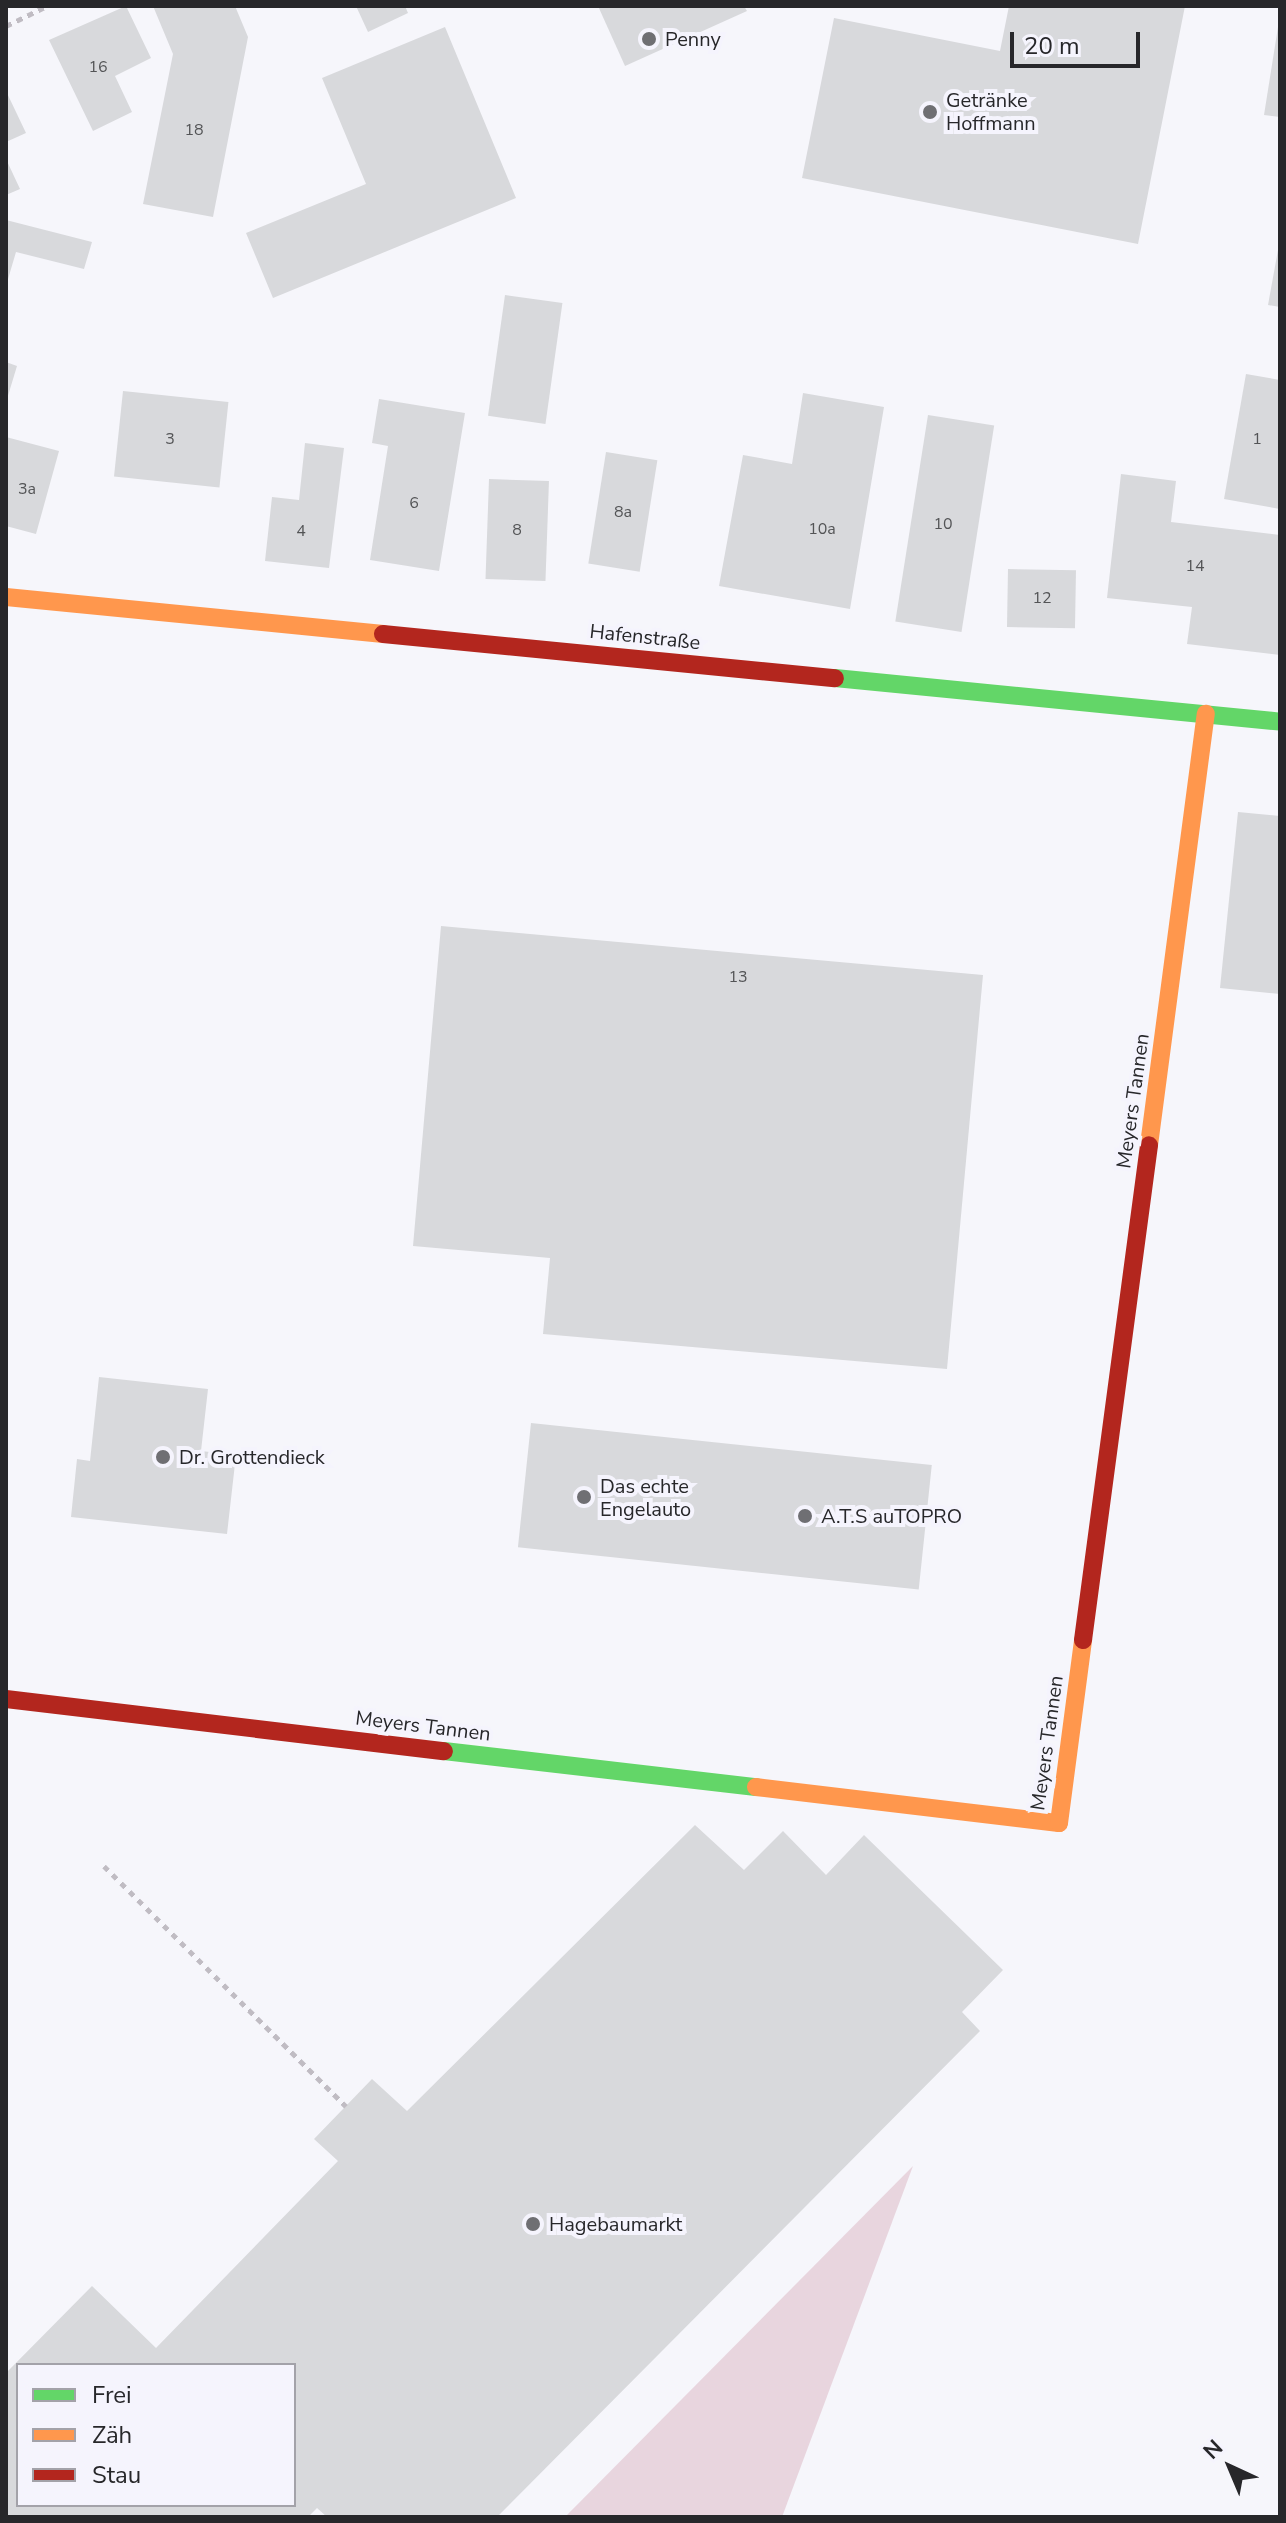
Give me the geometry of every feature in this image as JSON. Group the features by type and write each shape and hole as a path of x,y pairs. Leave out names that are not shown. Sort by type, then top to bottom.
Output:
{"street":[{"name":"Hafenstraße","path":"6,597 1280,722"},
{"name":"Meyers Tannen","path":"6,1699 1059,1823 1206,714"}],"path":[{"path":"6,26 47,6"},
{"path":"104,1866 346,2106"}],"shaded area":[{"path":"913,2166 782,2517 565,2517"}],"building":[{"path":"126,6 151,58 115,76 132,112 93,131 49,40"},
{"path":"153,6 235,6 248,37 213,217 143,204 173,54"},
{"path":"356,6 405,6 408,13 368,32"},
{"name":"Penny","path":"598,6 744,6 747,11 625,66"},
{"path":"1009,6 1185,6 1138,244 802,178 834,18 1000,51"},
{"path":"445,27 516,198 273,298 246,233 366,184 322,78"},
{"path":"1280,28 1280,117 1264,115"},
{"path":"6,91 26,133 6,142"},
{"path":"6,159 20,189 6,195"},
{"path":"6,220 92,242 84,269 16,252 6,286"},
{"path":"1280,250 1280,307 1268,305"},
{"path":"505,295 562,303 545,424 488,416"},
{"path":"6,362 17,366 7,399 6,399"},
{"path":"1246,374 1280,380 1280,509 1224,499"},
{"path":"123,391 228,402 219,488 114,477"},
{"path":"803,393 884,407 850,609 719,586 743,455 792,464"},
{"path":"379,399 465,413 439,571 370,560 388,446 372,443"},
{"path":"928,415 994,425 961,632 895,621"},
{"path":"6,437 59,451 36,534 6,526"},
{"path":"305,443 344,448 329,568 265,561 272,497 299,500"},
{"path":"606,452 657,460 640,572 588,564"},
{"path":"1121,474 1176,481 1171,522 1280,535 1280,655 1187,644 1192,607 1107,598"},
{"path":"489,479 549,481 545,581 486,579"},
{"path":"1008,569 1076,570 1075,628 1007,627"},
{"path":"1238,812 1280,816 1280,994 1220,988"},
{"path":"441,926 983,975 947,1369 543,1334 550,1258 413,1246"},
{"name":"Dr. Grottendieck","path":"99,1377 208,1389 201,1451 236,1455 227,1534 71,1517 77,1459 90,1461"},
{"path":"531,1423 932,1465 919,1589 518,1547"},
{"name":"Hagebaumarkt","path":"695,1825 744,1870 783,1831 826,1875 864,1835 1003,1970 962,2012 980,2031 497,2517 327,2517 317,2508 308,2517 6,2517 6,2373 92,2286 156,2348 338,2161 314,2139 372,2079 407,2111"}],"traffic: fast":[{"path":"835,678 1280,722"},
{"path":"444,1751 756,1787"}],"traffic: slow":[{"path":"6,597 383,634"},
{"path":"1149,1145 1206,714"},
{"path":"756,1787 1059,1823 1083,1640"}],"traffic: jam":[{"path":"383,634 835,678"},
{"path":"1083,1640 1149,1145"},
{"path":"6,1699 444,1751"}],"place":[{"name":"Penny","path":"649,39"},
{"name":"Getränke Hoffmann","path":"930,112"},
{"name":"Dr. Grottendieck","path":"163,1457"},
{"name":"Das echte Engelauto","path":"584,1497"},
{"name":"A.T.S auTOPRO","path":"805,1516"},
{"name":"Hagebaumarkt","path":"533,2224"}]}
